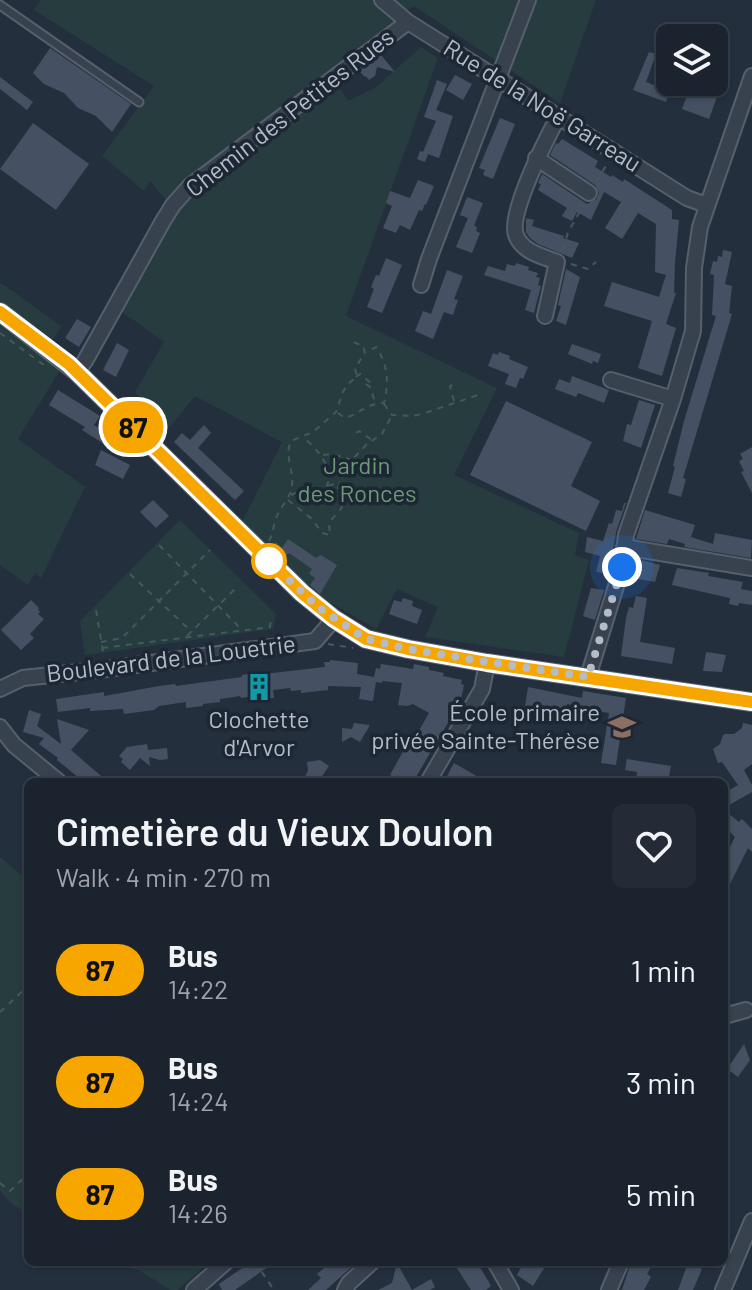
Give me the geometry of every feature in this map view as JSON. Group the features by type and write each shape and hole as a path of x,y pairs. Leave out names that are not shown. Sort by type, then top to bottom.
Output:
{"street":[{"name":"Rue de la Noë Garreau","path":"382,0 408,22 498,80 687,198 706,205"},
{"path":"421,285 528,0"},
{"name":"Chemin des Petites Rues","path":"77,372 163,221 190,186 408,22"},
{"path":"588,677 622,567 626,535 693,331 696,248 706,205 752,76"},
{"path":"545,316 559,260 531,253 516,237 514,223 536,158 558,117"},
{"path":"536,158 589,193"},
{"path":"0,312 77,372 302,593 334,619 366,639 487,663 752,702"},
{"path":"611,380 673,399"},
{"path":"624,547 752,568"},
{"name":"Boulevard de la Louetrie","path":"0,689 23,678 315,641 334,619"},
{"path":"430,778 482,689 487,663"},
{"path":"0,727 14,745 54,778"},
{"path":"728,1014 750,1006"},
{"path":"723,1290 752,1221"},
{"path":"194,1290 221,1266"},
{"path":"345,1290 368,1266"},
{"path":"497,1266 511,1290"},
{"path":"609,1290 619,1266"}],"lane":[{"path":"0,5 139,102"}],"path":[{"path":"596,262 588,269 559,260 568,232 615,153"},
{"path":"0,333 49,369"},
{"path":"351,341 363,346 365,352"},
{"path":"356,377 355,369 365,352 376,347 382,355 387,375 384,403 392,415"},
{"path":"260,552 275,530 275,518 292,486 287,448 291,441 313,432 336,412 347,385 360,374 371,383 375,403"},
{"path":"366,384 370,387"},
{"path":"455,384 450,386 455,402"},
{"path":"392,415 422,414 478,395"},
{"path":"336,412 345,418 375,403 384,403"},
{"path":"288,497 322,533 330,535 329,523 342,506 337,492 340,482 352,460 382,434 392,415"},
{"path":"356,433 359,431 373,441"},
{"path":"302,436 322,456 330,474 327,486"},
{"path":"322,456 332,454 352,460"},
{"path":"288,497 300,491 340,482"},
{"path":"159,545 243,630"},
{"path":"101,642 122,638 210,550"},
{"path":"130,574 192,632"},
{"path":"186,637 235,589"},
{"path":"96,610 102,650 270,627 271,619"},
{"path":"0,1012 24,990"},
{"path":"0,1183 10,1191 24,1178"},
{"path":"258,1266 274,1290"}],"green space":[{"name":"Jardin des Ronces","path":"41,0 596,0 560,103 414,6 329,70 348,101 375,88 421,47 438,58 346,316 497,388 454,475 579,533 575,555 589,560 564,657 425,637 438,607 397,589 376,629 321,597 242,522 282,442 195,396 170,427 135,392 164,342 121,311 175,211 150,181 144,191 102,156 154,86 34,10"},
{"path":"0,282 61,326 53,340 0,301"},
{"path":"0,326 60,370 18,439 85,487 41,578 35,573 28,585 0,565"},
{"path":"180,520 276,614 273,629 85,655 80,621"},
{"path":"0,857 24,878 24,1211 0,1191"},
{"path":"120,1266 205,1266 178,1290 170,1290 139,1270"}],"building":[{"path":"50,48 131,104 112,132 96,116 78,108 64,93 44,84 33,73"},
{"path":"649,52 656,54 646,82 656,86 656,96 668,96 666,102 633,90"},
{"path":"381,55 395,72 377,67 375,76 369,80 359,71"},
{"path":"455,75 472,84 463,100 446,90"},
{"path":"0,77 33,102 27,110 0,89"},
{"path":"437,80 447,84 436,110 453,116 439,158 428,154 425,162 417,159 436,121 424,117"},
{"path":"687,96 717,96 709,119 682,109"},
{"path":"500,118 515,124 493,179 483,175 485,170 479,168"},
{"path":"33,123 89,164 56,210 0,169"},
{"path":"562,139 598,161 595,167 623,182 624,179 672,210 672,219 679,220 676,293 666,324 676,328 662,376 638,368 652,321 604,306 612,282 659,297 666,275 655,272 656,224 638,213 622,239 605,228 621,202 604,192 591,220 577,212 572,221 562,216 567,208 538,190 542,174 587,204 597,199 599,193 595,185 550,155"},
{"path":"418,180 434,186 410,230 400,225 396,233 383,228 392,206 386,203 390,191 410,198"},
{"path":"467,197 483,203 474,226 480,233 472,253 456,247 468,218 460,215"},
{"path":"526,218 534,220 532,226 579,243 572,258 530,238 526,232"},
{"path":"723,250 732,252 725,284 732,286 729,313 732,314 683,478 686,479 681,497 668,493 684,421 716,316 712,315 714,275 710,274 713,261 717,262 718,256 722,257"},
{"path":"386,258 402,265 382,313 367,307 374,289 371,287"},
{"path":"516,263 529,267 528,270 538,273 536,277 540,278 534,313 525,310 531,290 484,275 488,266 505,271 507,264 515,266"},
{"path":"566,269 580,277 566,325 556,321"},
{"path":"447,270 463,276 454,299 458,300 453,315 444,312 433,339 415,331 423,311 431,314"},
{"path":"77,319 91,327 79,347 65,338"},
{"path":"117,343 129,350 116,377 103,370"},
{"path":"572,344 601,354 598,363 593,361 592,364 568,354"},
{"path":"499,352 528,367 516,388 505,384 509,374 488,366 493,353 498,355"},
{"path":"572,376 609,390 604,403 578,393 576,397 555,389 559,379 570,383"},
{"path":"58,390 100,416 94,425 108,434 104,444 82,430 85,427 49,405"},
{"path":"639,400 655,405 641,448 623,441 627,424 631,425"},
{"path":"506,401 592,442 571,486 600,501 586,531 470,475"},
{"path":"204,425 211,433 198,448 244,491 235,500 174,442 182,433 190,440"},
{"path":"752,447 752,493 739,461 743,459 740,454"},
{"path":"101,450 130,465 123,479 95,465"},
{"path":"153,500 169,516 156,528 140,512"},
{"path":"624,503 609,574 596,572 600,556 585,552 587,537 603,541 616,510 622,511"},
{"path":"645,510 695,525 691,537 713,544 715,533 752,540 751,558 684,547 685,544 669,539 667,544 636,539"},
{"path":"288,539 316,558 321,555 337,565 320,594 310,585 315,578 309,574 312,569 289,553 283,559 271,547 276,542 282,548"},
{"path":"642,560 660,565 655,582 638,579"},
{"path":"677,568 743,582 741,589 752,591 752,605 729,604 730,598 672,585"},
{"path":"591,588 604,590 595,620 583,616"},
{"path":"636,596 647,598 640,642 675,648 672,664 621,656 626,618"},
{"path":"403,598 413,601 412,606 422,610 417,624 389,614 394,600 401,602"},
{"path":"31,600 44,619 30,634 34,638 21,650 1,630"},
{"path":"706,652 726,655 722,672 703,671"},
{"path":"324,662 358,663 357,674 374,677 376,668 380,669 381,664 413,669 414,664 462,680 461,684 464,685 459,704 415,778 395,778 390,775 429,713 413,704 398,705 402,683 376,682 373,701 359,699 361,687 328,686 328,690 301,693 301,690 291,691 290,688 273,690 274,698 240,696 203,706 186,708 186,702 124,714 123,709 90,711 90,708 58,712 56,699 104,692 104,696 264,672 325,667"},
{"path":"528,687 582,698 583,691 626,698 616,765 601,763 609,713 567,704 566,712 559,710 559,715 525,707"},
{"path":"29,710 41,714 37,726 61,744 57,719 89,730 71,750 103,778 79,778 39,744 44,738 23,732"},
{"path":"354,723 370,725 360,742 351,737 342,742 342,728 352,729"},
{"path":"743,723 752,725 752,764 744,770 752,792 728,806 728,791 738,785 722,762 718,763 713,749 720,744 723,735 734,734"},
{"path":"147,744 148,750 167,748 168,759 149,757 150,766 140,758 130,770 121,762 123,759 119,756 127,747"},
{"path":"627,759 671,766 669,778 636,778 637,772 625,770"},
{"path":"320,760 329,766 321,778 304,778 308,771 307,762"},
{"path":"454,763 480,778 446,778"},
{"path":"728,813 739,822 742,819 752,829 752,852 748,848 728,888 728,851 735,837 728,830"},
{"path":"744,1044 750,1060 738,1077 728,1068"},
{"path":"245,1266 269,1266 235,1290 222,1290 219,1284"},
{"path":"326,1266 353,1266 326,1290 308,1290 321,1278 317,1274"},
{"path":"399,1266 412,1290 378,1290 392,1283"},
{"path":"456,1266 479,1266 491,1286 486,1290 471,1290"},
{"path":"522,1266 546,1266 533,1286 517,1275"},
{"path":"630,1266 652,1266 647,1274 651,1277 644,1290 622,1290"},
{"path":"687,1266 702,1269 693,1290 678,1290"},
{"path":"431,1279 435,1287 430,1290 412,1290"}],"bus line":[{"name":"87","path":"0,312 69,364 302,593 334,619 366,639 487,663 752,702"}],"place":[{"name":"Clochette d'Arvor","path":"259,687"},
{"name":"École primaire privée Sainte-Thérèse","path":"622,727"}],"route":[{"path":"269,561 319,608 366,639 408,649 588,677 622,567"}]}
